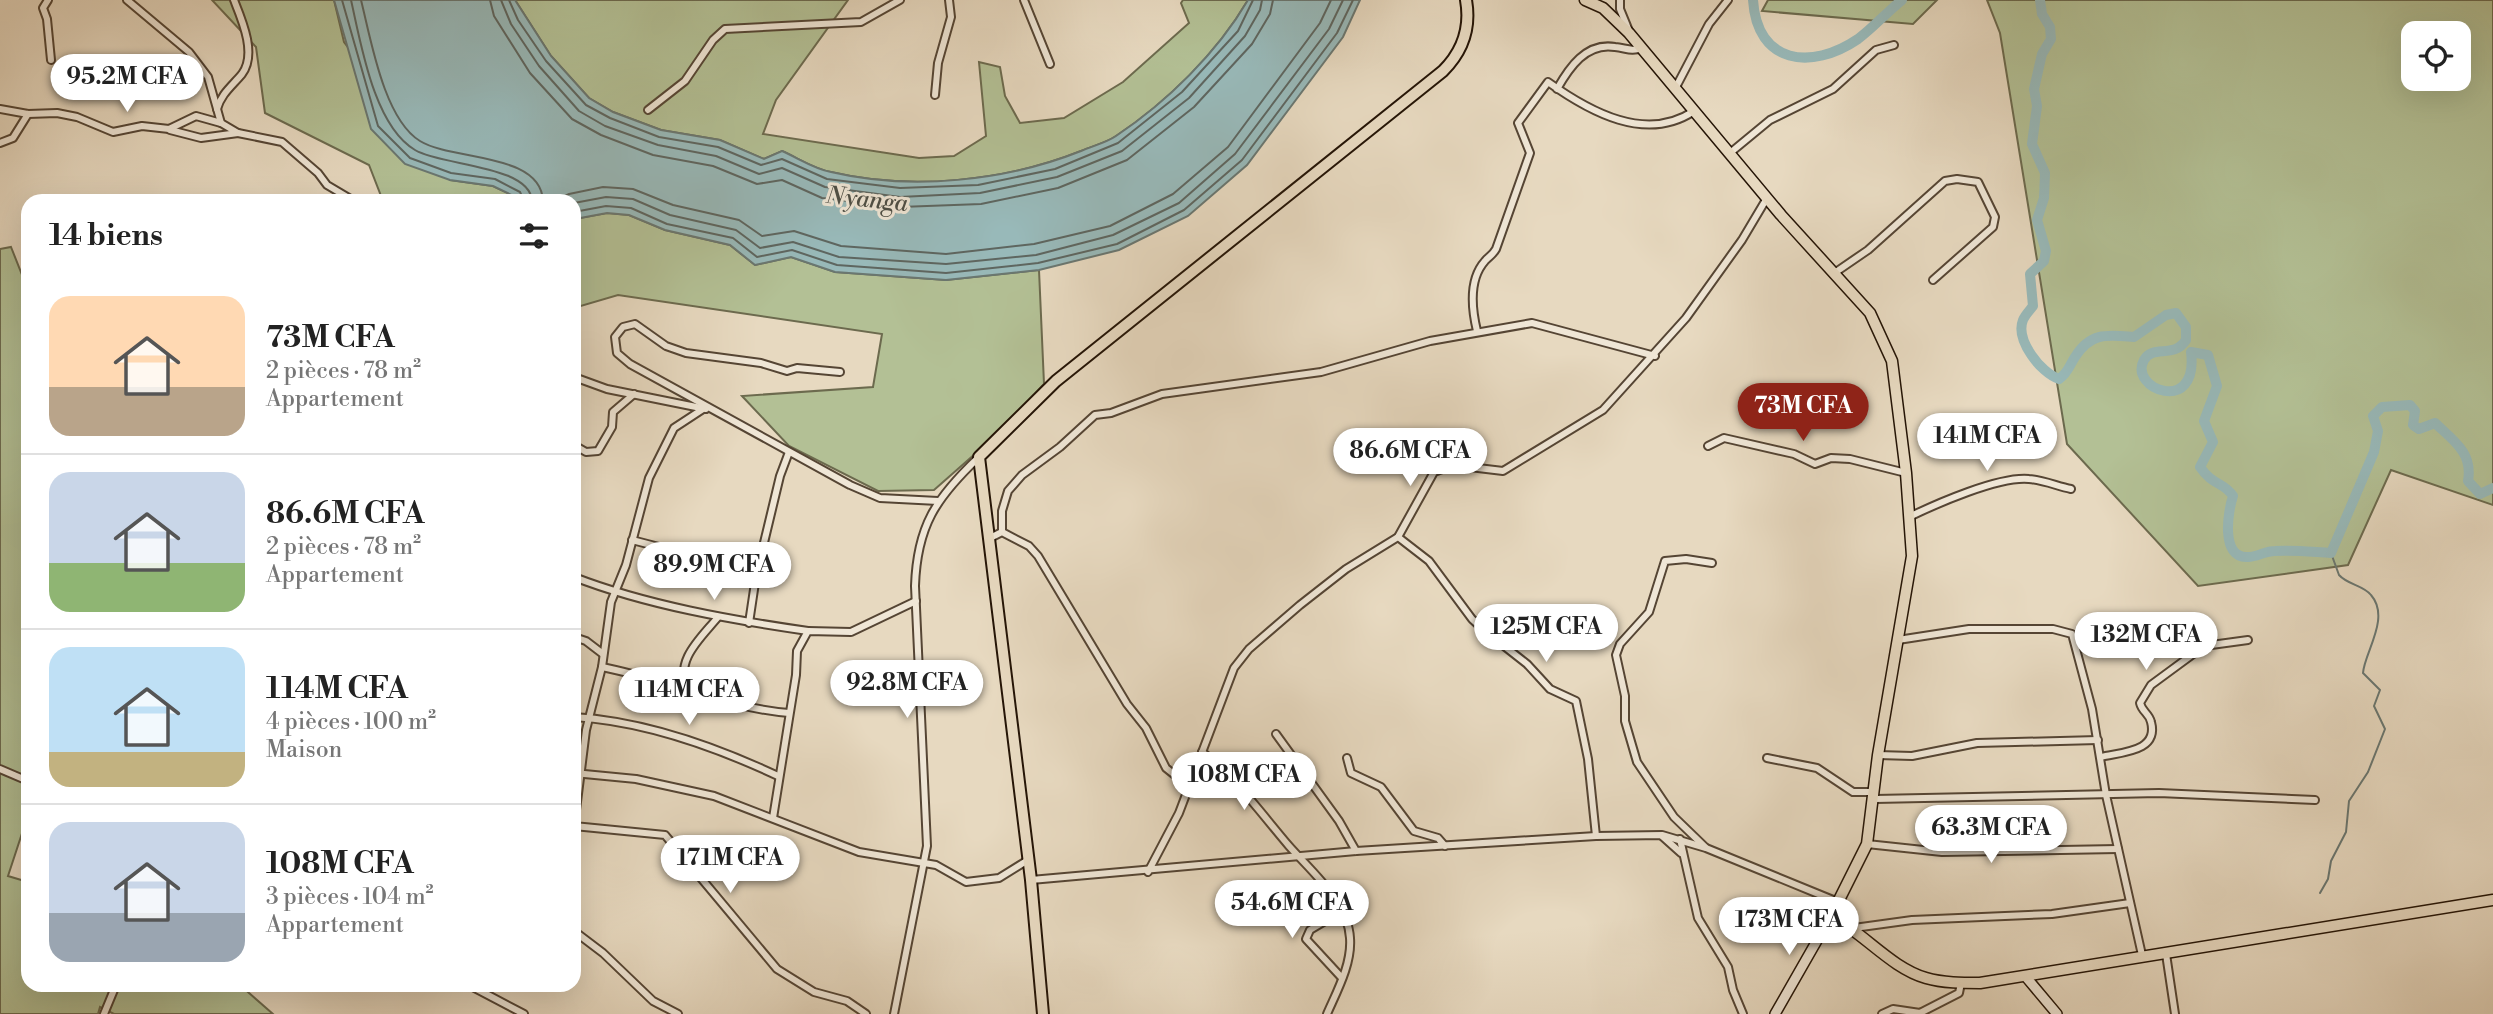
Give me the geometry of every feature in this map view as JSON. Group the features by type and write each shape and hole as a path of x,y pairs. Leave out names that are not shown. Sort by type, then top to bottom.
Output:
{"highway":[{"path":"1043,1014 1031,880 979,457 1056,381 1443,71 1455,58 1465,39 1468,19 1466,0"}],"main road":[{"path":"1585,0 1603,8 1629,33 1767,198 1870,313 1888,348 1896,386 1912,556 1878,755 1867,844 1831,916 1854,928 1908,971 1926,978 1961,983 2026,977 2142,955 2166,954 2423,909 2493,900"}],"street":[{"path":"48,0 43,8 47,19 51,60"},
{"path":"127,0 189,52 208,77 221,123"},
{"path":"216,111 220,100 248,61 246,41 234,0"},
{"path":"648,110 685,81 713,40 725,29 861,22 900,0"},
{"path":"935,95 938,62 951,17 949,0"},
{"path":"1024,0 1050,64"},
{"path":"1614,0 1629,33"},
{"path":"1620,0 1620,9"},
{"path":"1675,87 1709,24 1728,0"},
{"path":"1730,153 1770,120 1833,89 1876,50 1894,45"},
{"path":"1557,89 1570,65 1590,52 1604,46 1630,51 1642,48"},
{"path":"1477,331 1471,306 1474,290 1485,261 1491,258 1496,249 1530,153 1518,123 1548,82 1606,114 1637,126 1679,121 1694,111"},
{"path":"0,108 28,114 57,113 77,117 113,132 142,125 201,138 238,132"},
{"path":"0,143 13,138 28,114"},
{"path":"169,129 195,116 221,123 238,132 282,142 302,158 327,186 341,194"},
{"path":"1833,274 1868,250 1945,181 1957,179 1978,182 1995,216 1993,227 1933,280"},
{"path":"1148,872 1171,830 1225,684 1245,654 1346,569 1398,537 1434,472 1453,465 1503,471 1603,410 1630,377 1655,356 1742,240 1767,198"},
{"path":"1002,532 1002,511 1008,491 1021,475 1060,447 1095,415 1111,413 1162,394 1321,372 1477,331 1532,323 1655,356"},
{"path":"840,372 797,369 787,371 761,363 686,353 666,346 635,324 627,325 618,332 615,348 621,358 789,453 873,496 938,501"},
{"path":"581,380 607,389 715,410"},
{"path":"581,449 586,452 598,451 612,427 613,412 623,400 635,393"},
{"path":"581,758 602,667 611,602 616,594 649,478 674,428 704,409"},
{"path":"1708,446 1724,438 1794,454 1815,464 1831,458 1850,459 1906,473"},
{"path":"749,623 780,477 789,453"},
{"path":"894,1014 925,862 926,807 916,601 919,548 938,501 946,489 979,457"},
{"path":"1909,517 1943,501 2008,481 2027,478 2071,489"},
{"path":"990,538 1002,532"},
{"path":"1002,532 1029,547 1054,579 1127,704 1146,728 1169,772 1191,776"},
{"path":"1398,537 1429,561 1472,619 1485,631 1527,664 1550,689 1576,701 1588,759 1596,835"},
{"path":"632,540 740,568 757,576"},
{"path":"1706,848 1674,817 1637,762 1625,721 1625,696 1616,655 1620,644 1649,612 1665,561 1686,559 1712,563"},
{"path":"581,580 616,594 718,617 808,631 851,632 916,601"},
{"path":"690,689 683,673 685,663 718,617"},
{"path":"1898,640 1969,629 2053,629 2072,634 2098,740 2106,795 2142,955"},
{"path":"772,818 797,651 808,631"},
{"path":"581,639 603,654"},
{"path":"2101,757 2143,747 2147,743 2152,727 2140,704 2146,691 2157,681 2204,646 2248,640"},
{"path":"602,667 690,689 740,705 789,713"},
{"path":"581,717 661,732 778,776"},
{"path":"581,724 586,730"},
{"path":"1276,734 1329,806 1356,851"},
{"path":"1878,755 1912,756 1977,743 2098,740"},
{"path":"1202,752 1229,773 1342,911 1350,937 1342,978 1327,1014"},
{"path":"1347,758 1349,770 1385,790 1403,820 1414,831 1438,838 1445,846"},
{"path":"1767,758 1817,768 1853,792 1875,795 2159,793 2315,800"},
{"path":"0,769 21,778"},
{"path":"581,774 636,779 714,796 859,852 925,862 966,882 999,878 1028,860"},
{"path":"581,827 665,835 777,969 807,989 847,1001 866,1014"},
{"path":"1031,880 1148,872 1356,851 1596,835 1661,835 1706,848 1838,902"},
{"path":"1661,835 1681,853"},
{"path":"1681,839 1681,853 1698,918 1728,967 1732,990 1744,1014"},
{"path":"1867,844 1942,852 2118,849"},
{"path":"1854,928 1912,920 2052,914 2130,903"},
{"path":"1342,911 1310,930 1306,939 1342,978"},
{"path":"1775,1014 1831,916"},
{"path":"581,936 603,953 653,1001 678,1014"},
{"path":"2166,954 2175,1014"},
{"path":"2026,977 2057,1014"},
{"path":"1882,1014 1893,1009 1920,1013 1959,993 1961,983"},
{"path":"104,1014 113,992"},
{"path":"482,992 524,1014"}],"green space":[{"path":"212,0 334,0 344,42 450,180 493,186 510,194 380,194 369,165 265,113 256,47"},
{"path":"515,0 848,0 776,100 763,134 919,158 954,156 986,136 979,62 1000,67 1005,96 1020,123 1064,118 1123,82 1189,23 1181,3 1183,0 1248,0 1236,20 1190,75 1154,108 1112,138 1022,170 925,182 862,178 825,171 782,151 764,159 720,140 661,130 613,112 589,98 551,56"},
{"path":"1768,0 1937,0 1913,24 1762,11"},
{"path":"1987,0 2493,0 2493,505 2391,470 2348,565 2198,586 2067,444 2000,33"},
{"path":"607,213 629,215 665,230 730,245 755,265 791,257 835,272 946,280 1039,270 1044,384 1001,431 934,490 878,491 789,446 742,396 873,387 882,334 618,295 581,306 581,218"},
{"path":"11,247 21,272 21,836 8,876 21,880 21,992 248,992 273,1014 114,1014 100,1007 98,1014 0,1014 0,249"}],"water":[{"name":"Nyanga","path":"334,0 515,0 551,56 589,98 613,112 661,130 720,140 764,159 782,151 825,171 862,178 925,182 1022,170 1112,138 1154,108 1190,75 1236,20 1248,0 1360,0 1343,37 1247,165 1188,216 1119,250 1039,270 946,280 835,272 791,257 755,265 730,245 665,230 629,215 607,213 581,218 581,194 510,194 493,186 450,180 405,164 371,129"}],"waterway":[{"path":"1753,0 1764,38 1776,49 1805,58 1840,49 1858,39 1902,0"},
{"path":"2040,0 2042,14 2050,27 2051,39 2042,54 2034,89 2037,106 2032,144 2045,173 2044,198 2037,220 2046,251 2044,261 2030,274 2033,306 2024,318 2022,328 2026,346 2038,363 2059,379 2081,349 2094,339 2109,336 2134,337 2166,315 2176,313 2186,327 2186,340 2176,349 2148,355 2142,371 2146,380 2154,387 2164,391 2175,390 2185,384 2191,372 2191,352 2208,355 2217,386 2204,421 2213,442 2200,467 2209,478 2226,488 2233,496 2228,533 2233,550 2239,556 2251,557 2282,551 2331,553 2374,452 2378,431 2373,416 2382,407 2410,405 2415,411 2413,425 2419,429 2435,423 2465,455 2469,471 2468,481 2480,494 2493,488"},
{"path":"2320,893 2328,879 2331,861 2346,832 2349,801 2368,772 2385,729 2374,706 2380,690 2363,673 2378,625 2376,604 2368,592 2339,575 2331,553"}]}
